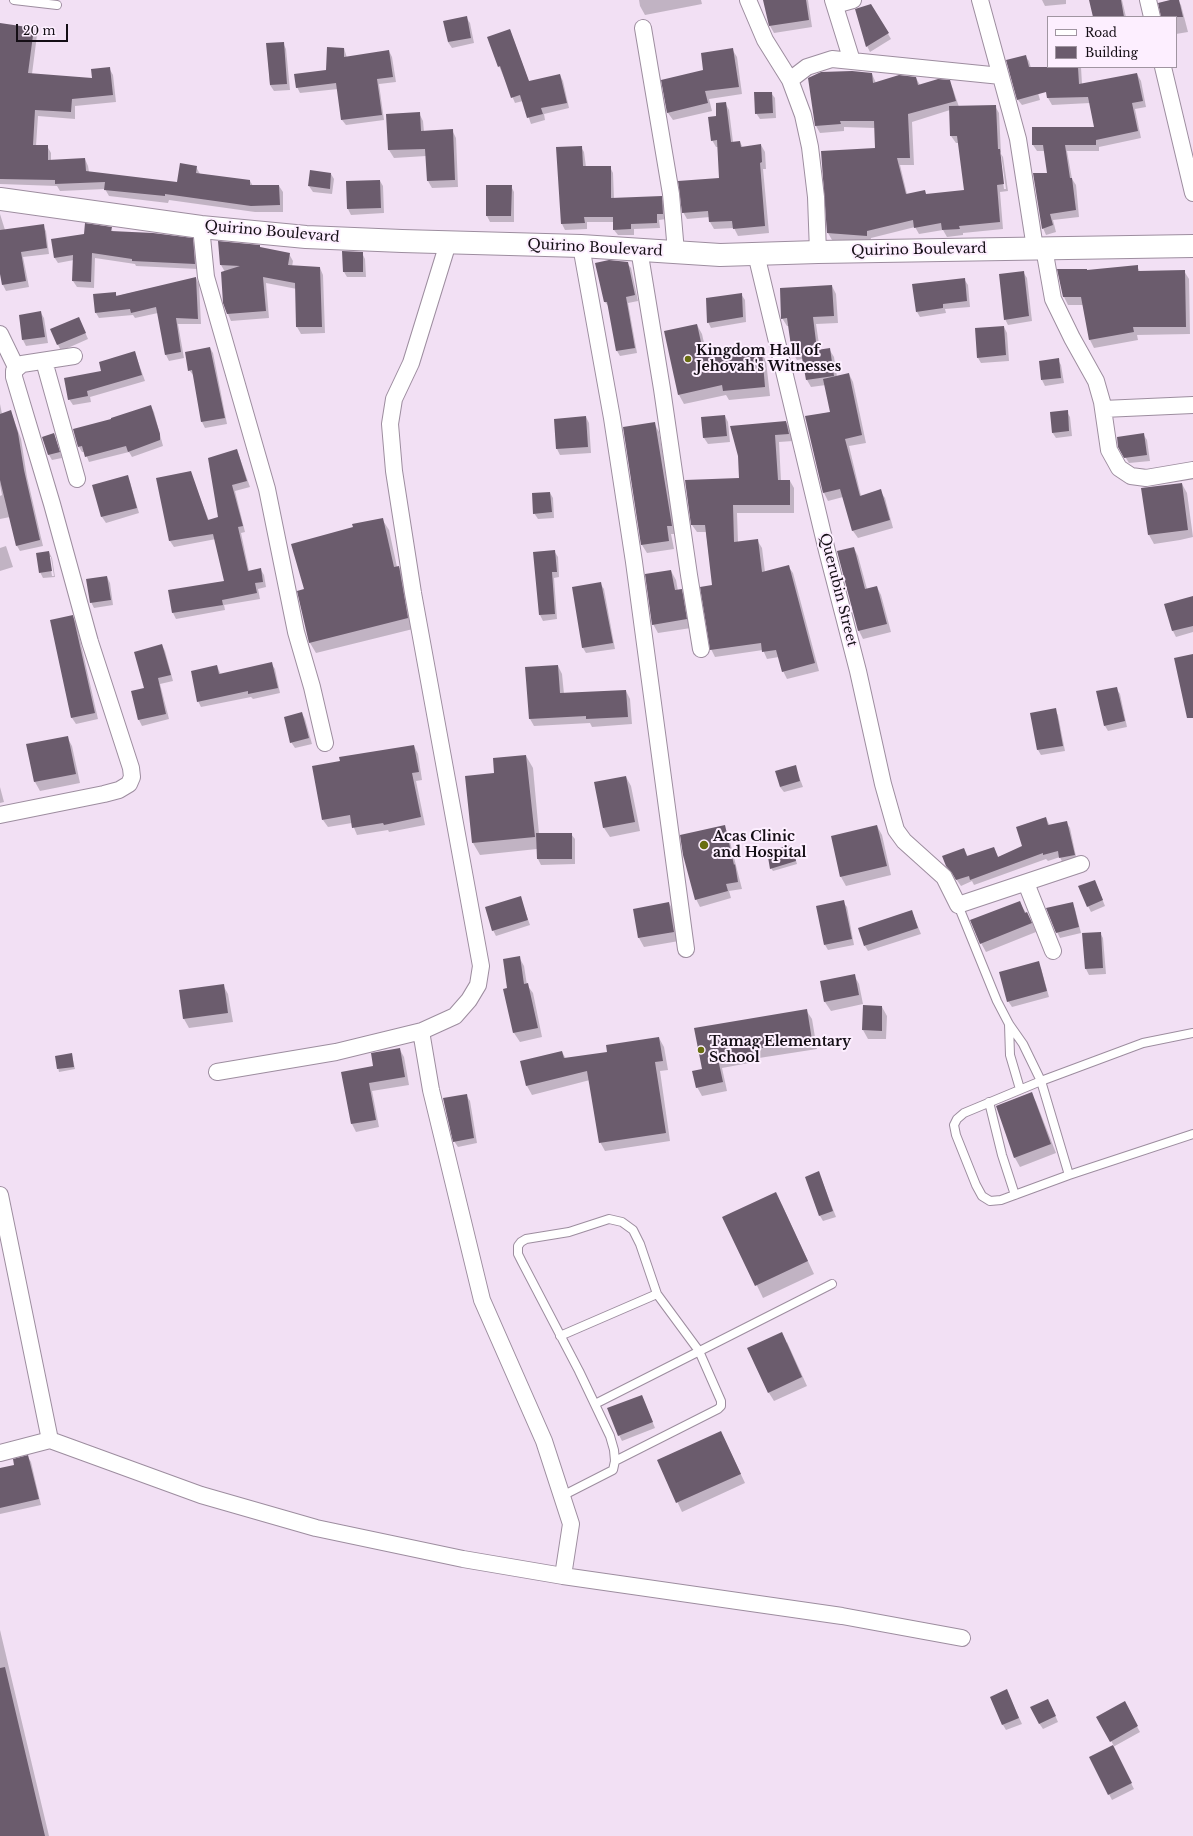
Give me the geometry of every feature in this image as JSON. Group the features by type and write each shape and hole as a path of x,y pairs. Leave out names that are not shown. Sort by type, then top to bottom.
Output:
{"main road":[{"name":"Quirino Boulevard","path":"0,199 201,227 306,237 448,243 582,246 720,255 1193,246"}],"street":[{"path":"748,0 766,40 790,80 803,115 810,147 816,197 818,252"},
{"path":"852,61 834,2 853,0"},
{"path":"980,0 1018,139 1040,248 1053,299 1069,332 1096,380 1103,409 1109,450 1119,468 1131,476 1146,478 1193,470"},
{"path":"1148,0 1152,16"},
{"path":"643,28 671,194 676,252"},
{"path":"790,80 807,67 832,59 1001,76"},
{"path":"1163,68 1193,193"},
{"path":"201,227 206,277 267,488 296,632 312,687 325,743"},
{"path":"216,1072 336,1052 422,1031 455,1016 469,1000 478,985 481,966 413,593 394,471 390,424 394,399 410,363 448,243"},
{"path":"582,246 612,418 634,562 686,949"},
{"path":"639,250 662,389 688,575 701,648"},
{"name":"Querubin Street","path":"756,254 827,551 858,671 891,816 896,830 904,841 944,877 958,905"},
{"path":"0,334 16,367 14,371 16,386 24,406 90,642 131,768 132,777 129,784 119,790 0,815"},
{"path":"16,367 22,364 74,356"},
{"path":"44,361 77,478"},
{"path":"1103,409 1193,404"},
{"path":"958,905 1081,864"},
{"path":"1026,883 1053,950"},
{"path":"422,1031 431,1090 482,1300 544,1441 571,1524 563,1576"},
{"path":"0,1195 50,1440"},
{"path":"0,1453 50,1440 201,1495 316,1528 463,1560 563,1576 842,1616 962,1638"}],"lane":[{"path":"14,0 57,5"},
{"path":"958,905 997,1001 1009,1024 1023,1044 1041,1081 1070,1175"},
{"path":"1009,1024 1010,1055 1020,1089"},
{"path":"1193,1033 1143,1043 1020,1089 964,1113 954,1125 956,1135 982,1196 990,1201 1001,1200 1070,1175 1193,1134"},
{"path":"989,1102 1002,1155 1015,1195"},
{"path":"562,1496 612,1470 615,1461 610,1436 518,1254 518,1246 526,1239 569,1232 609,1219 622,1222 633,1230 640,1244 657,1294 699,1351 718,1392 721,1406 615,1461"},
{"path":"595,1404 832,1284"},
{"path":"560,1336 657,1294"}],"building":[{"path":"763,0 806,0 809,20 769,26"},
{"path":"1089,0 1121,0 1124,16 1093,16"},
{"path":"1170,0 1179,0 1183,17 1161,16 1158,3"},
{"path":"871,4 889,33 866,47 855,9"},
{"path":"467,16 471,38 448,42 443,21"},
{"path":"0,23 34,28 28,73 92,78 91,69 110,67 113,95 72,99 71,112 35,110 33,145 48,145 48,160 85,158 86,171 177,182 180,163 197,166 196,173 250,180 250,185 279,185 280,205 251,206 165,194 165,196 104,190 105,182 55,184 55,180 0,179"},
{"path":"510,29 529,81 560,74 567,103 541,108 543,114 527,118 520,95 511,98 500,66 498,67 487,37"},
{"path":"284,42 287,84 270,85 266,43"},
{"path":"327,47 344,48 344,57 389,50 393,77 377,79 382,115 341,120 336,83 296,88 294,74 326,70"},
{"path":"733,48 739,87 705,91 708,103 667,113 661,80 703,70 701,53"},
{"path":"1026,55 1029,67 1078,68 1079,84 1137,73 1143,101 1132,103 1138,131 1096,140 1096,145 1065,145 1070,178 1072,178 1076,210 1050,214 1053,225 1042,229 1033,173 1047,173 1043,145 1032,145 1032,127 1094,127 1088,97 1047,98 1046,92 1017,100 1006,60"},
{"path":"852,71 872,73 873,83 899,75 916,77 918,85 938,79 950,80 956,101 908,114 910,158 897,158 906,194 925,190 926,194 964,190 957,136 950,136 949,106 996,105 998,149 1000,149 1004,184 997,185 1000,222 959,226 960,229 942,230 941,223 914,228 913,220 867,231 867,236 827,233 821,151 875,148 874,121 840,121 841,124 815,126 808,78 821,72"},
{"path":"754,92 772,92 773,113 755,114"},
{"path":"726,102 731,142 740,141 741,147 761,144 762,162 760,163 765,226 733,229 732,221 709,222 708,211 682,213 678,181 719,178 717,140 711,141 708,117 716,116 716,103"},
{"path":"420,112 421,131 453,129 455,180 427,181 425,149 388,150 386,114"},
{"path":"582,146 583,166 611,166 611,198 662,196 663,214 657,214 657,223 631,224 631,229 613,230 613,217 584,217 585,223 561,224 556,147"},
{"path":"310,170 331,173 330,189 308,186"},
{"path":"380,180 381,208 347,209 346,181"},
{"path":"486,185 512,185 511,216 486,216"},
{"path":"85,223 112,227 111,231 153,233 193,238 195,264 132,261 132,259 92,253 91,282 72,281 73,255 54,258 51,239 84,234"},
{"path":"44,224 47,248 21,252 26,281 2,285 0,274 0,230"},
{"path":"218,241 260,245 260,247 290,253 288,265 320,267 322,327 296,327 295,283 263,277 266,311 227,314 223,303 221,272 240,266 220,265"},
{"path":"342,251 363,252 363,272 343,272"},
{"path":"609,260 628,262 635,295 626,297 635,348 616,351 607,302 604,302 595,263"},
{"path":"1138,265 1138,271 1185,270 1186,327 1133,327 1134,332 1089,340 1081,297 1063,297 1057,269 1087,270"},
{"path":"1024,271 1029,316 1004,320 999,274"},
{"path":"196,277 198,319 176,318 181,352 165,355 156,307 131,313 130,309 95,313 93,294 116,292 116,296"},
{"path":"965,278 967,301 943,304 943,308 916,312 912,284"},
{"path":"832,285 834,316 813,317 817,350 830,348 834,376 806,380 801,352 792,353 787,318 781,319 780,288"},
{"path":"742,293 743,317 707,323 706,298"},
{"path":"41,311 45,337 22,340 19,315"},
{"path":"79,317 86,333 57,345 50,329"},
{"path":"697,324 704,356 762,351 765,387 723,391 722,385 678,395 664,331"},
{"path":"1004,326 1006,355 977,358 975,328"},
{"path":"210,347 225,418 201,422 192,370 188,371 185,352"},
{"path":"135,351 142,375 87,391 88,396 68,400 64,378 101,371 99,362"},
{"path":"1059,358 1061,378 1041,380 1039,361"},
{"path":"849,373 862,435 845,439 860,496 881,489 890,520 852,531 840,489 823,493 805,416 830,412 823,379"},
{"path":"151,405 160,434 160,440 128,452 126,446 85,457 82,446 78,447 73,429 111,419"},
{"path":"11,410 18,433 24,470 40,540 16,546 0,480 0,414"},
{"path":"1068,410 1069,431 1052,433 1050,412"},
{"path":"725,415 727,436 703,438 701,417"},
{"path":"586,416 588,447 556,449 554,419"},
{"path":"786,421 789,434 775,435 778,480 790,480 790,505 733,505 734,542 758,539 762,572 789,565 815,663 782,672 776,650 762,652 761,643 710,650 700,587 712,585 705,525 691,525 685,480 739,478 738,456 730,426"},
{"path":"655,422 672,526 667,526 669,541 641,545 623,427"},
{"path":"54,433 60,452 48,455 42,437"},
{"path":"1144,433 1147,455 1124,458 1118,447 1117,437"},
{"path":"237,449 247,481 232,485 243,526 238,527 248,571 261,568 263,582 255,583 257,593 222,600 223,605 172,613 168,590 224,581 213,534 169,541 156,478 191,471 208,520 218,517 208,458"},
{"path":"128,475 137,508 101,517 92,485"},
{"path":"1182,483 1188,530 1148,535 1141,488"},
{"path":"550,492 552,512 533,514 532,493"},
{"path":"383,518 394,567 399,566 408,618 309,643 297,591 304,589 291,544 353,527 352,524"},
{"path":"854,547 865,589 877,586 887,624 858,631 837,551"},
{"path":"555,550 557,572 552,572 555,614 539,615 533,552"},
{"path":"49,551 52,571 39,573 36,553"},
{"path":"671,570 675,590 682,589 687,619 652,625 645,574"},
{"path":"107,576 111,600 90,603 86,579"},
{"path":"601,582 613,643 582,648 572,587"},
{"path":"1193,596 1193,626 1172,631 1164,604"},
{"path":"73,615 95,713 71,718 50,620"},
{"path":"162,644 171,675 158,678 166,714 138,720 131,691 144,688 134,652"},
{"path":"1193,654 1193,718 1187,718 1174,658"},
{"path":"272,662 278,688 248,694 248,691 197,702 191,671 217,665 219,674"},
{"path":"558,665 560,693 626,690 628,717 586,719 586,716 529,719 525,667"},
{"path":"1117,687 1125,721 1104,726 1096,691"},
{"path":"1056,708 1063,746 1037,750 1030,713"},
{"path":"302,712 309,738 290,743 284,717"},
{"path":"68,736 76,774 34,782 26,744"},
{"path":"414,745 419,772 412,773 421,817 384,825 383,823 352,828 350,815 322,820 312,766 340,761 339,757"},
{"path":"526,755 535,837 472,843 465,776 494,773 493,758"},
{"path":"796,765 800,781 780,787 775,771"},
{"path":"626,776 635,822 603,828 594,782"},
{"path":"1046,817 1048,825 1067,821 1075,855 1059,858 1058,851 1043,855 1043,853 970,880 969,876 956,880 946,866 942,856 964,848 967,856 994,847 998,857 1022,846 1016,827"},
{"path":"725,825 738,882 726,884 728,891 695,900 683,855 680,835"},
{"path":"877,825 887,866 840,877 831,836"},
{"path":"536,833 572,833 572,859 537,859"},
{"path":"792,845 796,861 770,869 767,851"},
{"path":"1095,880 1103,900 1087,907 1078,886"},
{"path":"521,896 528,920 492,931 485,907"},
{"path":"844,900 852,939 824,945 816,906"},
{"path":"1020,901 1025,913 1027,912 1032,923 980,944 970,920"},
{"path":"669,902 674,932 638,938 633,909"},
{"path":"1073,902 1079,927 1056,933 1046,908"},
{"path":"912,910 918,928 864,946 858,928"},
{"path":"1101,932 1103,968 1085,969 1082,933"},
{"path":"520,956 524,984 528,983 538,1028 513,1033 503,989 507,988 503,959"},
{"path":"1039,961 1047,991 1007,1002 999,972"},
{"path":"855,974 859,995 824,1002 820,981"},
{"path":"224,984 228,1013 183,1019 179,990"},
{"path":"863,1005 882,1006 882,1031 862,1030"},
{"path":"807,1009 812,1040 755,1049 756,1052 718,1059 723,1082 696,1088 692,1071 702,1069 694,1028"},
{"path":"659,1037 663,1061 655,1062 666,1133 599,1143 587,1071 526,1086 520,1061 562,1051 564,1058 607,1052 606,1045"},
{"path":"400,1048 405,1077 369,1083 376,1120 351,1124 341,1072 373,1066 371,1053"},
{"path":"72,1053 74,1067 57,1069 55,1056"},
{"path":"1032,1092 1051,1144 1014,1158 996,1106"},
{"path":"467,1094 474,1138 453,1142 443,1098"},
{"path":"819,1171 833,1211 819,1216 805,1177"},
{"path":"776,1192 808,1261 755,1286 722,1217"},
{"path":"782,1332 802,1377 768,1393 747,1348"},
{"path":"642,1395 653,1422 618,1436 607,1408"},
{"path":"721,1431 741,1474 676,1503 657,1460"},
{"path":"28,1455 39,1499 0,1508 0,1468 14,1465 13,1459"},
{"path":"5,1667 45,1836 0,1836 0,1668"},
{"path":"1007,1689 1019,1718 1002,1725 990,1697"},
{"path":"1048,1699 1056,1716 1039,1724 1030,1707"},
{"path":"1125,1701 1138,1726 1110,1742 1096,1717"},
{"path":"1113,1745 1132,1783 1108,1795 1089,1757"}],"place":[{"name":"Kingdom Hall of Jehovah's Witnesses","path":"688,359"},
{"name":"Acas Clinic and Hospital","path":"704,845"},
{"name":"Tamag Elementary School","path":"701,1050"}]}
